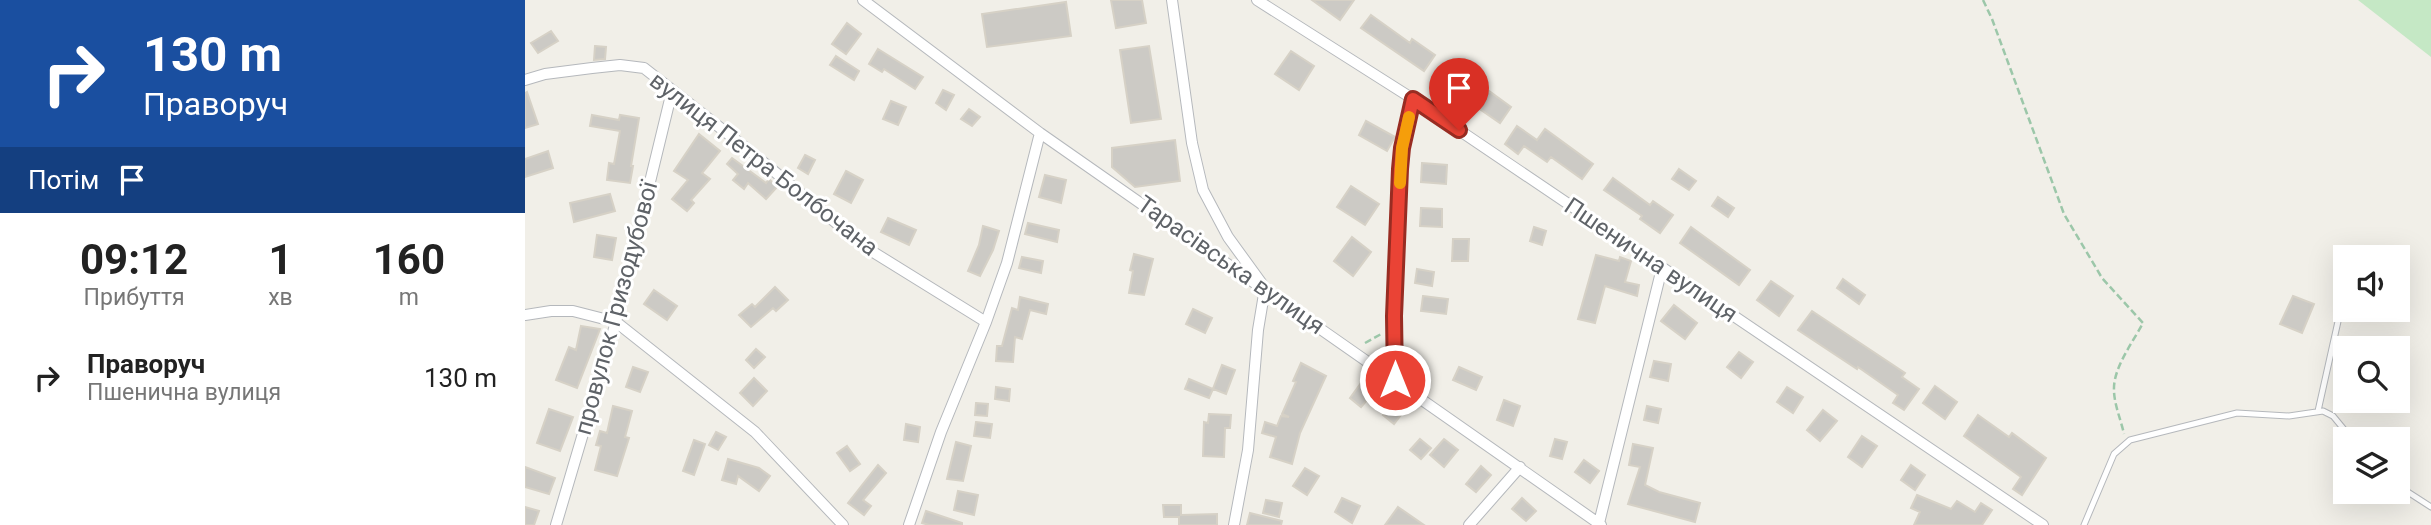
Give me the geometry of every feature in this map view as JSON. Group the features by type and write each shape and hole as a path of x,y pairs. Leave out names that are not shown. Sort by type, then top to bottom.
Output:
{"street":[{"name":"Тарасівська вулиця","path":"863,0 1040,133 1600,524"},
{"path":"1172,0 1192,143 1203,190 1228,237 1265,288 1258,330 1249,440 1234,525"},
{"name":"Пшенична вулиця","path":"1257,0 1413,99 2043,525"},
{"name":"вулиця Петра Болбочана","path":"525,80 545,74 620,65 644,68 865,247 986,322"},
{"name":"провулок Гризодубової","path":"556,525 616,322 672,91"},
{"path":"1395,380 1394,316 1402,148 1413,99"},
{"path":"909,525 940,432 986,322 1007,263 1040,133"},
{"path":"1600,524 1662,268"},
{"path":"525,315 551,310 573,311 616,322 755,432 843,525"},
{"path":"1469,525 1520,467"}],"lane":[{"path":"2318,411 2338,322"},
{"path":"2084,525 2114,454 2127,442 2237,413 2289,416 2318,411 2333,416 2342,427"},
{"path":"2410,493 2431,507"}],"path":[{"path":"1983,0 2064,214 2102,278 2143,323 2114,383 2127,442"},
{"path":"1347,346 1378,337 1394,316"}],"green space":[{"path":"2358,0 2431,0 2431,57"}],"building":[{"path":"1111,0 1142,0 1146,23 1116,28"},
{"path":"1312,0 1354,0 1340,20"},
{"path":"1066,2 1071,36 987,47 982,14"},
{"path":"1371,15 1410,43 1412,39 1435,55 1424,71 1361,28"},
{"path":"847,23 861,34 846,54 832,44"},
{"path":"551,31 558,41 538,53 531,43"},
{"path":"595,46 606,47 605,59 594,60"},
{"path":"1149,46 1161,119 1131,123 1120,50"},
{"path":"878,49 923,77 915,89 884,69 882,72 869,64"},
{"path":"1291,51 1314,66 1299,90 1275,74"},
{"path":"836,56 859,71 854,80 830,65"},
{"path":"1452,69 1511,107 1500,123 1442,83"},
{"path":"943,90 954,95 946,110 936,103"},
{"path":"527,92 538,124 525,128 525,93"},
{"path":"891,101 906,107 898,125 883,119"},
{"path":"969,109 980,117 972,126 961,119"},
{"path":"592,115 619,120 620,115 639,118 630,183 607,180 609,163 614,164 620,131 590,126"},
{"path":"1366,121 1395,137 1387,151 1359,135"},
{"path":"1517,126 1537,140 1545,129 1593,164 1582,179 1551,157 1547,162 1524,146 1518,154 1505,144"},
{"path":"699,134 720,151 702,173 710,179 691,200 694,203 687,211 672,199 688,180 674,171"},
{"path":"1175,140 1180,181 1135,187 1112,167 1112,148"},
{"path":"548,151 553,168 525,177 525,159"},
{"path":"805,155 815,160 808,174 798,168"},
{"path":"732,158 766,183 769,179 777,187 766,199 748,183 744,189 733,180 738,174 727,164"},
{"path":"1422,163 1447,165 1446,184 1421,182"},
{"path":"1679,169 1696,181 1689,190 1672,179"},
{"path":"846,171 863,180 851,203 834,194"},
{"path":"1045,175 1066,180 1061,203 1039,197"},
{"path":"1613,178 1650,205 1653,201 1673,215 1660,233 1640,219 1642,216 1604,190"},
{"path":"1351,186 1379,204 1365,225 1337,207"},
{"path":"610,194 615,211 574,222 570,203"},
{"path":"1718,197 1734,208 1728,217 1712,206"},
{"path":"1421,208 1442,209 1442,227 1420,226"},
{"path":"888,218 916,230 909,245 881,232"},
{"path":"1028,223 1059,230 1057,242 1025,234"},
{"path":"983,226 999,231 980,276 968,271 979,245"},
{"path":"1534,227 1546,231 1542,245 1530,241"},
{"path":"1691,227 1750,270 1739,285 1680,243"},
{"path":"597,235 616,238 612,260 594,257"},
{"path":"1352,237 1371,252 1353,276 1334,261"},
{"path":"1453,239 1469,239 1468,261 1452,261"},
{"path":"1134,254 1153,259 1144,295 1129,293"},
{"path":"1596,255 1631,261 1625,282 1639,285 1637,296 1605,286 1595,323 1578,319"},
{"path":"1022,257 1043,261 1041,273 1019,268"},
{"path":"1417,269 1434,272 1432,286 1415,283"},
{"path":"1843,279 1865,295 1859,304 1837,288"},
{"path":"1771,281 1793,296 1779,316 1757,300"},
{"path":"775,287 788,300 776,311 773,308 751,327 739,315 752,304 755,307"},
{"path":"654,290 677,306 667,320 644,304"},
{"path":"1423,296 1448,299 1446,314 1421,311"},
{"path":"2293,296 2314,304 2302,333 2280,324"},
{"path":"1020,297 1048,304 1046,314 1030,310 1022,339 1015,337 1013,362 996,361 997,346 1002,346 1012,308 1018,310"},
{"path":"1674,305 1697,323 1685,339 1661,321"},
{"path":"1193,309 1212,318 1205,333 1186,324"},
{"path":"1812,311 1905,373 1902,377 1919,389 1904,410 1893,403 1898,395 1798,330"},
{"path":"581,326 600,329 577,388 556,380 569,347 576,350"},
{"path":"756,349 765,357 754,368 746,360"},
{"path":"1739,352 1753,362 1741,378 1727,367"},
{"path":"1654,361 1671,364 1668,381 1650,377"},
{"path":"1301,363 1326,376 1300,433 1292,464 1270,457 1276,437 1262,433 1265,422 1277,426 1281,416 1289,417 1282,414"},
{"path":"1222,365 1235,370 1226,394 1213,389"},
{"path":"633,367 648,372 640,392 626,387"},
{"path":"1459,367 1482,377 1476,390 1453,380"},
{"path":"754,378 767,391 753,406 740,393"},
{"path":"1189,379 1213,389 1209,398 1185,389"},
{"path":"1361,383 1373,393 1361,407 1350,398"},
{"path":"1935,386 1957,402 1945,419 1923,403"},
{"path":"996,387 1010,389 1009,401 995,399"},
{"path":"1787,387 1803,397 1793,413 1777,402"},
{"path":"1396,398 1396,404 1404,411 1394,424 1383,415"},
{"path":"1504,400 1520,406 1513,426 1497,420"},
{"path":"976,403 988,404 987,416 975,415"},
{"path":"613,406 632,411 625,437 629,438 617,476 595,470 601,446 596,445 600,431 607,433"},
{"path":"1647,406 1661,409 1658,423 1644,420"},
{"path":"549,409 573,417 560,451 537,443"},
{"path":"1823,410 1837,421 1820,441 1807,430"},
{"path":"1209,414 1231,415 1230,428 1225,428 1224,457 1203,456 1204,422 1208,423"},
{"path":"1978,415 2009,437 2012,433 2046,458 2022,495 2013,489 2021,477 1964,436"},
{"path":"976,422 992,424 990,438 974,436"},
{"path":"906,424 920,427 918,442 904,440"},
{"path":"716,432 726,437 718,450 709,445"},
{"path":"1862,436 1877,446 1862,467 1848,457"},
{"path":"1420,439 1431,448 1421,459 1410,450"},
{"path":"1444,439 1458,450 1444,467 1430,455"},
{"path":"1555,439 1567,442 1562,459 1550,456"},
{"path":"694,440 705,444 694,475 683,471"},
{"path":"956,442 971,446 963,481 947,479"},
{"path":"1633,444 1653,448 1645,485 1659,492 1700,503 1695,522 1628,504 1640,467 1629,465"},
{"path":"847,446 860,464 850,471 837,453"},
{"path":"728,459 759,468 770,476 759,491 738,476 736,484 722,480"},
{"path":"1584,460 1599,471 1590,483 1575,472"},
{"path":"878,465 886,473 863,500 871,506 864,515 848,503"},
{"path":"1911,465 1925,475 1915,490 1901,480"},
{"path":"1481,466 1491,475 1476,492 1466,484"},
{"path":"525,467 555,478 549,494 525,487"},
{"path":"1305,468 1319,476 1307,495 1293,486"},
{"path":"958,491 978,495 974,515 954,510"},
{"path":"1917,495 1951,509 1957,501 1975,512 1981,503 1992,510 1982,525 1914,525 1920,512 1911,508"},
{"path":"1342,498 1360,506 1352,523 1335,512"},
{"path":"1522,498 1536,511 1526,521 1512,509"},
{"path":"1266,500 1282,503 1279,517 1263,513"},
{"path":"1163,505 1181,505 1181,515 1217,514 1217,525 1179,525 1179,517 1164,517"},
{"path":"525,507 539,511 534,525 525,525"},
{"path":"1398,507 1424,525 1385,525"},
{"path":"926,511 962,523 962,525 922,523"},
{"path":"1250,513 1282,521 1281,525 1247,525"}],"slow traffic":[{"path":"1400,183 1402,148 1409,117"}],"route":[{"path":"1395,380 1394,316 1400,169 1413,99 1459,130"}]}
